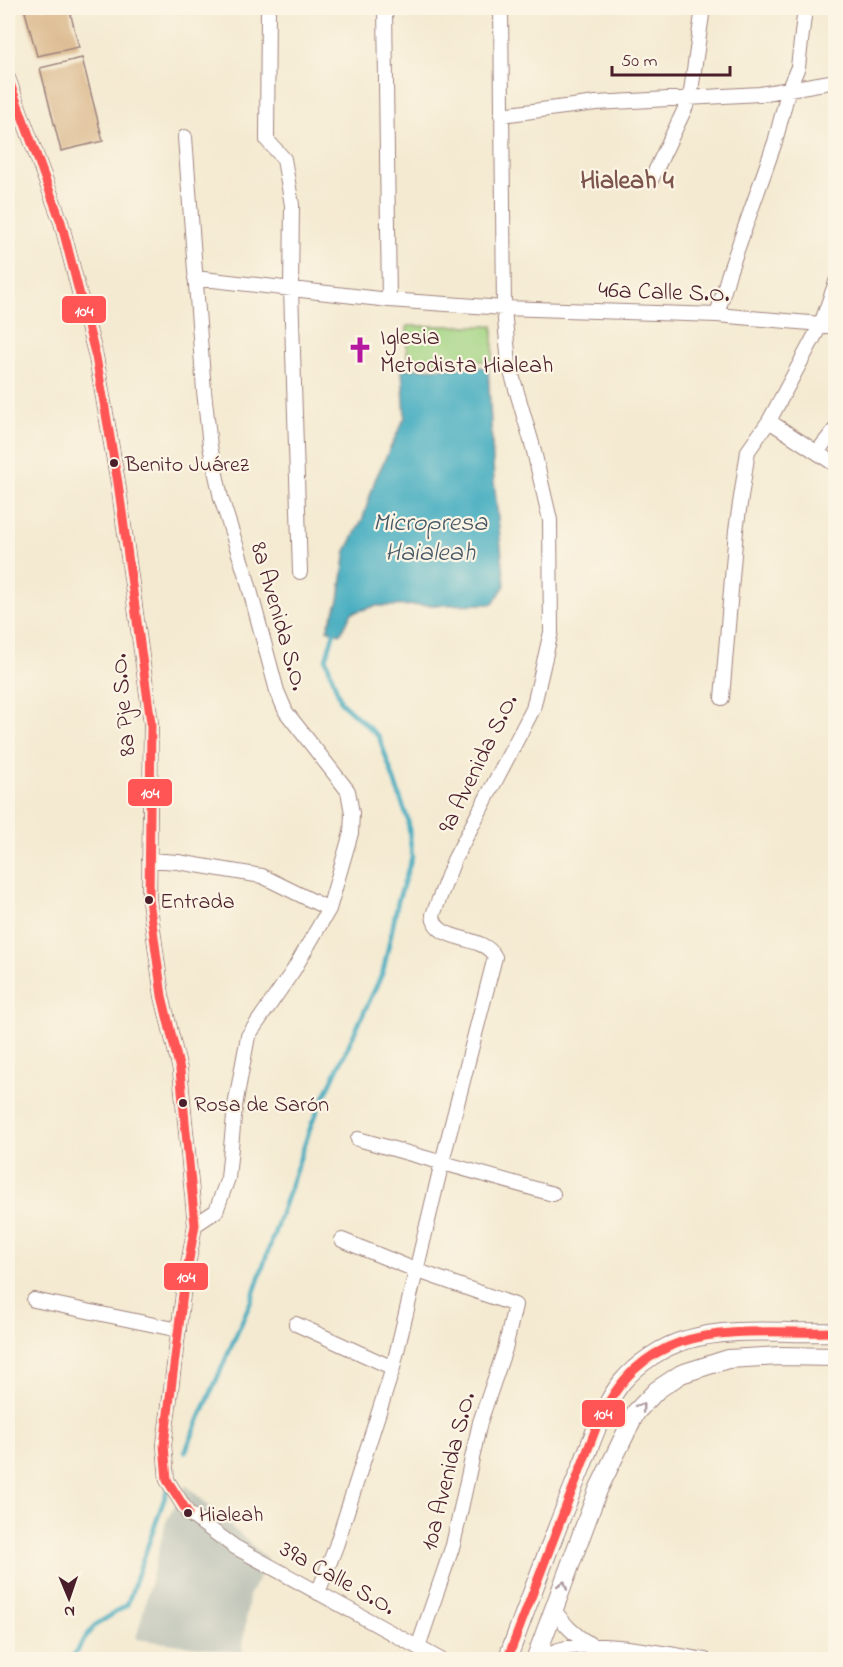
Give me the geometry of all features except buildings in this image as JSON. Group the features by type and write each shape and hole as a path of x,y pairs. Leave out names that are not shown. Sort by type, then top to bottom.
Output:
{"main road":[{"path":"507,1659 606,1405 622,1382 660,1351 684,1340 718,1333 836,1332"},
{"path":"537,1659 598,1490 636,1412 657,1390 681,1374 728,1359 780,1356 836,1357"}],"street":[{"path":"268,8 267,140 284,159 292,205 291,289 300,572"},
{"path":"386,8 389,300"},
{"name":"9a Avenida S.O.","path":"442,1162 495,957 492,950 485,945 458,938 438,929 433,922 432,915 454,860 533,709 551,632 550,520 533,447 508,365 504,308 501,8"},
{"path":"651,180 690,98 704,8"},
{"path":"717,315 729,273 775,142 789,88 798,67 805,8"},
{"name":"8a Pje S.O.","path":"8,78 61,222 96,357 118,483 151,723 149,900 162,996 180,1070 195,1225"},
{"path":"501,115 596,103 760,94 836,81"},
{"name":"8a Avenida S.O.","path":"185,137 210,446 221,498 247,579 277,691 286,712 348,791 352,813 351,833 329,909 293,971 248,1036 235,1106 228,1178 216,1211 195,1225"},
{"name":"46a Calle S.O.","path":"195,278 389,300 504,308 717,315 820,324 836,328"},
{"path":"722,698 736,530 748,451 770,421 820,324 836,282"},
{"path":"770,421 836,465"},
{"path":"817,452 836,428"},
{"path":"149,860 178,862 262,876 329,909"},
{"path":"358,1139 553,1194"},
{"path":"318,1593 336,1546 393,1368 418,1271 442,1162"},
{"path":"34,1300 179,1330 195,1225"},
{"path":"342,1240 418,1271"},
{"name":"10a Avenida S.O.","path":"418,1271 514,1305 505,1349 480,1422 453,1545 418,1647"},
{"path":"296,1324 393,1368"},
{"name":"39a Calle S.O.","path":"179,1330 164,1445 167,1480 188,1513 235,1547 441,1659"},
{"path":"554,1610 566,1627 590,1644"},
{"path":"537,1659 555,1650 590,1644 705,1659"}],"shaded area":[{"path":"186,1485 268,1560 249,1596 242,1653 136,1639 166,1522"}],"green space":[{"path":"407,326 493,326 493,361 407,362"}],"water":[{"name":"Micropresa Haialeah","path":"488,367 494,481 505,585 493,604 375,606 352,613 340,634 327,629 339,600 346,551 363,518 375,480 405,417 402,369"}],"waterway":[{"path":"185,1452 251,1301 312,1123 383,972 398,901 412,857 408,820 379,737 341,702 326,659 334,632"},
{"path":"70,1660 94,1626 127,1605 168,1488"}],"transit line":[{"name":"104","path":"8,78 61,222 96,357 118,483 151,723 149,900 162,996 180,1070 195,1225 183,1294 164,1445 167,1480 188,1513"},
{"name":"104","path":"507,1660 598,1423 618,1388 642,1363 668,1347 698,1337 730,1333 836,1332"}],"place":[{"name":"Iglesia Metodista Hialeah","path":"360,350"},
{"name":"Benito Juárez","path":"114,463"},
{"name":"Entrada","path":"149,900"},
{"name":"Rosa de Sarón","path":"183,1103"},
{"name":"Hialeah","path":"188,1513"}],"district":[{"name":"Hialeah 4","path":"627,179"}]}
